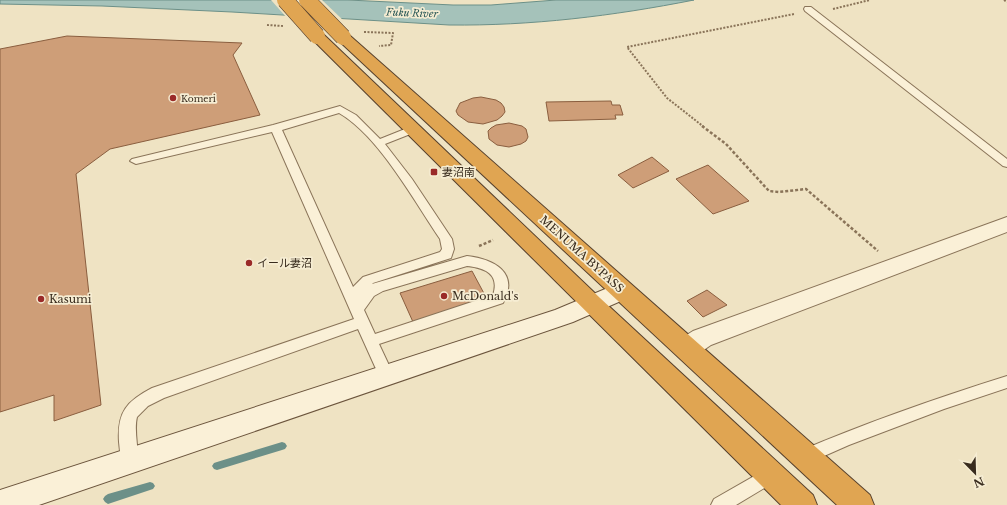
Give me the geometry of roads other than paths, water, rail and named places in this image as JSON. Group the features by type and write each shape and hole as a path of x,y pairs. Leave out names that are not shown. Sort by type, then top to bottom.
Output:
{"highway":[{"path":"285,0 317,36 592,304 802,505"},
{"name":"MENUMA BYPASS","path":"307,0 343,37 859,505"}],"street":[{"path":"686,348 702,338 1007,224"},
{"path":"0,504 564,316 622,291"}],"lane":[{"path":"809,10 1007,164"},
{"path":"136,161 276,128 340,109 348,113 379,143 395,163 446,239 448,249 446,254 435,259 401,268 368,280 356,310"},
{"path":"276,128 386,376"},
{"path":"379,143 414,129"},
{"path":"130,461 127,434 130,414 142,402 158,393 177,387 356,310 369,292 378,287 467,261 490,266 496,272 501,283 501,291 498,299 370,341"},
{"path":"806,456 843,440 941,403 1007,382"},
{"path":"720,505 770,475"}],"water":[{"name":"Fuku River","path":"0,0 348,0 453,5 491,5 556,0 694,0 633,11 572,19 510,24 449,25 232,12 102,6 0,4"}],"waterway":[{"path":"217,466 282,446"},
{"path":"108,499 150,486"}],"place":[{"name":"Komeri","path":"173,98"},
{"name":"妻沼南","path":"434,172"},
{"name":"イール妻沼","path":"249,263"},
{"name":"McDonald's","path":"444,296"},
{"name":"Kasumi","path":"41,299"}]}
